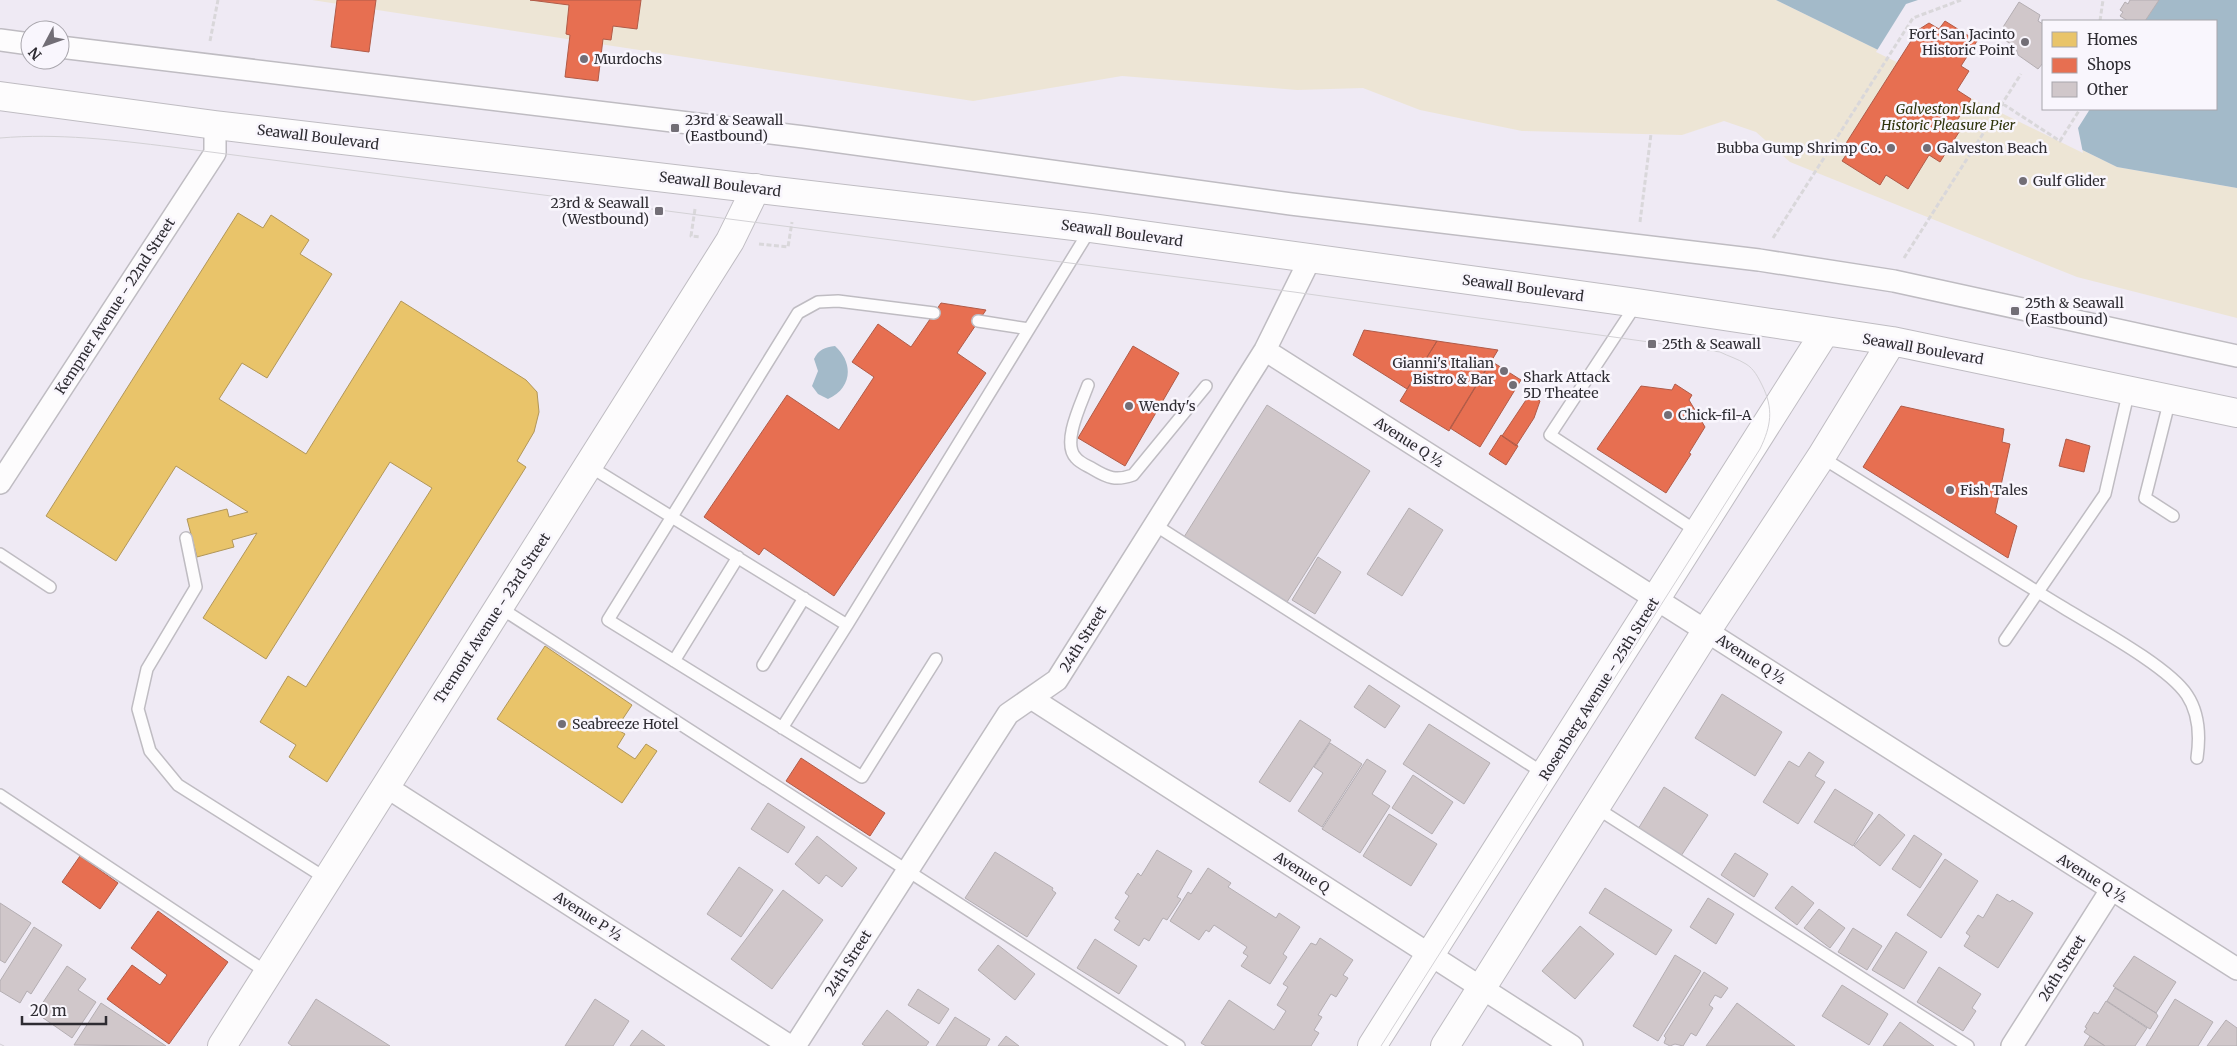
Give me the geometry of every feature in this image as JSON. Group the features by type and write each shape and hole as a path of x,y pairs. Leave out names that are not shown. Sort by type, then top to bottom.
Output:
{"main road":[{"name":"Seawall Boulevard","path":"0,96 215,125 1091,228 1636,304 1892,341 2237,413"},
{"name":"Tremont Avenue - 23rd Street","path":"222,1046 730,241 756,188"},
{"name":"Rosenberg Avenue - 25th Street","path":"1372,1046 1825,332"},
{"path":"1445,1046 1707,630 1821,457 1892,341"}],"street":[{"path":"0,40 20,43"},
{"path":"70,49 804,137 1282,202 1759,260 1894,281 2237,356"},
{"name":"Kempner Avenue - 22nd Street","path":"0,483 215,153 215,125"},
{"name":"24th Street","path":"795,1046 1008,714 1057,680 1265,350 1310,259"},
{"name":"Avenue Q ½","path":"1265,350 2237,969"},
{"name":"Avenue Q","path":"1032,698 1572,1046"},
{"name":"Avenue P ½","path":"385,786 790,1046"},
{"name":"26th Street","path":"2012,1046 2111,890"}],"lane":[{"path":"782,728 1091,228"},
{"path":"934,312 838,301 818,302 798,312 608,620 862,777 936,659"},
{"path":"1636,304 1550,435 1698,532"},
{"path":"978,321 1029,329"},
{"path":"1088,385 1070,436 1070,447 1076,458 1108,478 1120,480 1133,475 1206,386"},
{"path":"2005,640 2039,593 2104,494 2129,390"},
{"path":"2170,398 2146,498 2173,516"},
{"path":"1821,457 2172,678 2187,695 2195,711 2198,730 2196,758"},
{"path":"589,466 847,625"},
{"path":"1155,525 1545,774"},
{"path":"186,538 196,587 147,669 138,709 150,751 178,785 327,879"},
{"path":"0,554 50,587"},
{"path":"674,661 738,557"},
{"path":"763,665 804,598"},
{"path":"499,607 1179,1046"},
{"path":"0,795 268,973"},
{"path":"1595,806 1968,1046"}],"path":[{"path":"213,25 218,0"},
{"path":"1759,260 1913,18 1961,0"},
{"path":"2100,20 2103,0"},
{"path":"1894,281 1896,272 2021,74"},
{"path":"2002,104 2060,141 2079,110"},
{"path":"1643,211 1651,134"}],"sand":[{"name":"Galveston Beach","path":"312,0 1776,0 2117,167 2237,188 2237,318 2077,277 1790,162 1756,132 1724,121 1682,135 1522,131 1420,110 1363,88 1297,90 1122,76 973,101"}],"water":[{"path":"1776,0 2237,0 2237,188 2117,167"},
{"path":"835,346 845,360 848,375 842,388 828,399 818,394 812,386 818,371 814,359 822,350"}],"pier":[{"path":"1918,0 2159,0 2146,20 2042,20 2042,110 2089,110 2078,128 2083,153 1876,52 1906,4"}],"building: Homes":[{"path":"238,213 263,228 271,215 309,240 300,254 332,274 267,378 242,363 219,399 306,454 401,301 526,380 537,392 539,412 534,432 517,461 526,467 327,782 289,757 296,745 260,722 288,676 306,687 432,488 390,462 266,659 203,618 257,533 232,540 234,547 197,557 187,519 227,509 229,517 248,512 176,466 116,561 46,516"},
{"name":"Seabreeze Hotel","path":"545,646 632,705 616,729 625,734 617,747 635,759 646,744 657,751 622,803 497,719"}],"building: Shops":[{"path":"337,0 376,0 369,52 331,47"},
{"name":"Murdochs","path":"530,0 641,0 637,29 613,26 611,40 603,39 598,81 565,77 570,35 566,34 569,5"},
{"path":"1945,21 1977,41 1961,66 1969,71 1957,90 1971,99 1954,125 1961,129 1940,162 1929,155 1908,189 1886,175 1880,185 1842,161 1848,152 1843,148 1918,30 1929,23 1939,29"},
{"path":"941,303 986,310 957,353 986,373 834,596 764,548 759,555 704,517 787,395 839,430 874,377 852,362 878,324 911,347"},
{"path":"1364,330 1437,341 1407,389 1353,355"},
{"path":"1437,341 1498,350 1449,431 1400,401"},
{"name":"Wendy's","path":"1133,346 1179,373 1125,466 1078,438"},
{"path":"1491,361 1521,380 1480,447 1450,428"},
{"path":"1675,384 1692,395 1689,400 1705,427 1689,453 1691,454 1666,493 1597,449 1641,386 1672,390"},
{"path":"1530,394 1540,401 1534,418 1516,446 1502,436"},
{"name":"Fish Tales","path":"1901,406 2004,429 2002,442 2010,444 1995,513 2017,526 2008,558 1863,467"},
{"path":"1501,435 1518,446 1506,465 1489,454"},
{"path":"2066,439 2090,446 2084,472 2059,466"},
{"path":"801,758 885,813 870,836 786,781"},
{"path":"80,856 118,883 100,909 62,882"},
{"path":"158,911 228,962 169,1044 107,999 132,965 160,985 167,975 131,948"}],"building: Other":[{"path":"2130,0 2159,0 2146,20 2126,20 2120,16 2123,12 2120,10 2125,2 2128,4"},
{"name":"Fort San Jacinto Historic Point","path":"2019,2 2040,15 2038,21 2042,23 2042,64 2038,69 2018,55 2016,48 1998,35"},
{"path":"1267,405 1370,471 1287,602 1184,537"},
{"path":"1409,508 1443,530 1402,596 1367,574"},
{"path":"1318,557 1341,572 1315,614 1292,600"},
{"path":"1369,685 1400,706 1385,728 1354,707"},
{"path":"1722,694 1782,732 1755,776 1695,738"},
{"path":"1300,720 1331,740 1290,802 1259,782"},
{"path":"1429,724 1490,763 1464,804 1403,764"},
{"path":"1330,743 1362,764 1322,827 1298,811 1323,773 1314,767"},
{"path":"1809,752 1824,762 1815,776 1825,782 1798,824 1763,802 1789,761 1799,767"},
{"path":"1367,759 1386,771 1372,794 1390,806 1360,853 1322,829"},
{"path":"1413,775 1453,802 1432,834 1392,808"},
{"path":"1664,787 1708,815 1681,856 1638,829"},
{"path":"1835,789 1873,813 1853,846 1814,822"},
{"path":"768,803 805,827 788,853 751,829"},
{"path":"1389,814 1437,844 1411,886 1363,856"},
{"path":"1879,814 1905,835 1880,866 1854,846"},
{"path":"1914,835 1942,854 1920,888 1892,869"},
{"path":"817,836 857,868 842,887 826,875 819,884 795,864"},
{"path":"1157,850 1192,871 1177,897 1181,899 1167,920 1163,918 1149,941 1144,938 1139,946 1114,930 1120,921 1115,918 1129,896 1125,893 1138,873 1141,876"},
{"path":"995,852 1053,888 1052,890 1056,893 1027,937 965,898"},
{"path":"1735,853 1768,874 1754,897 1721,875"},
{"path":"1945,859 1978,881 1941,938 1907,915"},
{"path":"739,867 773,890 741,937 707,914"},
{"path":"1208,868 1231,883 1228,887 1276,918 1279,913 1300,927 1283,954 1287,957 1270,984 1241,966 1248,956 1243,953 1247,947 1214,925 1209,932 1206,930 1199,940 1170,921 1188,892 1191,894"},
{"path":"1792,886 1814,903 1797,925 1775,908"},
{"path":"1605,888 1672,930 1656,955 1589,913"},
{"path":"783,890 823,920 772,989 731,959"},
{"path":"1997,894 2010,902 2012,900 2033,913 1998,968 1964,946 1970,936 1966,933 1978,915 1983,918"},
{"path":"1708,898 1734,914 1716,944 1690,927"},
{"path":"0,903 31,923 5,963 0,960"},
{"path":"1819,909 1845,928 1830,948 1804,928"},
{"path":"1580,926 1614,954 1575,999 1542,971"},
{"path":"34,927 62,945 31,994 27,991 20,1003 0,991 0,981"},
{"path":"1853,928 1882,946 1867,970 1838,952"},
{"path":"1896,932 1927,952 1904,989 1872,970"},
{"path":"1320,938 1353,960 1343,975 1348,978 1336,997 1331,994 1318,1015 1322,1017 1314,1030 1319,1033 1311,1046 1206,1046 1201,1043 1229,1000 1274,1030 1286,1011 1277,1005 1288,987 1283,984 1311,943 1316,945"},
{"path":"1095,939 1137,966 1119,994 1077,968"},
{"path":"998,945 1035,974 1015,1000 978,970"},
{"path":"1675,955 1701,971 1658,1041 1633,1026"},
{"path":"2134,956 2176,982 2156,1013 2113,986"},
{"path":"67,966 86,979 78,990 96,1002 72,1038 36,1013"},
{"path":"1939,967 1981,994 1972,1008 1976,1011 1963,1031 1917,1002"},
{"path":"1704,972 1728,988 1721,998 1715,995 1709,1005 1713,1008 1696,1036 1691,1033 1683,1046 1675,1044 1670,1046 1664,1043 1666,1038 1664,1036"},
{"path":"1842,985 1888,1014 1869,1045 1822,1016"},
{"path":"2115,988 2156,1013 2158,1016 2150,1029 2107,1001"},
{"path":"918,989 949,1009 939,1024 908,1005"},
{"path":"316,999 390,1046 292,1046 288,1043"},
{"path":"595,999 629,1021 613,1046 565,1046"},
{"path":"2175,999 2213,1022 2198,1046 2146,1046"},
{"path":"2106,1001 2147,1028 2135,1046 2105,1046 2084,1032 2094,1012 2098,1014"},
{"path":"101,1003 166,1046 74,1045"},
{"path":"1737,1003 1795,1046 1706,1046"},
{"path":"887,1010 929,1042 926,1046 865,1046 862,1044"},
{"path":"955,1017 990,1039 986,1046 936,1046"},
{"path":"2226,1020 2237,1028 2237,1046 2207,1046"},
{"path":"1900,1022 1934,1046 1883,1046"},
{"path":"642,1030 665,1046 630,1046"},
{"path":"1006,1036 1019,1046 998,1046"},
{"path":"2090,1036 2105,1046 2084,1046"}],"tram line":[{"path":"0,138 43,136 151,144 1294,292 1720,352 1746,364 1757,376 1766,394 1770,410 1767,433 1760,449 1381,1046"},
{"path":"0,1044 4,1046"}],"place":[{"name":"Fort San Jacinto Historic Point","path":"2025,42"},
{"name":"Murdochs","path":"584,59"},
{"name":"23rd & Seawall (Eastbound)","path":"675,128"},
{"name":"Bubba Gump Shrimp Co.","path":"1891,148"},
{"name":"Galveston Beach","path":"1927,148"},
{"name":"Gulf Glider","path":"2023,181"},
{"name":"23rd & Seawall (Westbound)","path":"659,211"},
{"name":"25th & Seawall (Eastbound)","path":"2015,311"},
{"name":"25th & Seawall","path":"1652,344"},
{"name":"Gianni's Italian Bistro & Bar","path":"1504,371"},
{"name":"Shark Attack 5D Theatee","path":"1513,385"},
{"name":"Wendy's","path":"1129,406"},
{"name":"Chick-fil-A","path":"1668,415"},
{"name":"Fish Tales","path":"1950,490"},
{"name":"Seabreeze Hotel","path":"562,724"}],"park label":[{"name":"Galveston Island Historic Pleasure Pier","path":"1948,118"}]}
